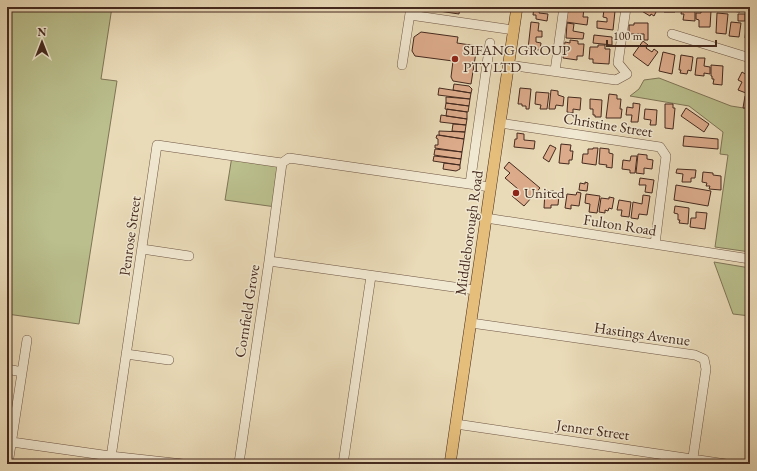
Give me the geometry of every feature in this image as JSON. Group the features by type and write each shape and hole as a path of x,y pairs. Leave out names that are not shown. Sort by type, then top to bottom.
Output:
{"main road":[{"name":"Middleborough Road","path":"450,464 517,7"}],"street":[{"path":"555,71 564,7"},
{"path":"508,65 616,80 627,74 618,63 626,8 620,7"},
{"path":"402,65 410,11 513,30"},
{"path":"672,34 750,58"},
{"path":"470,184 490,43"},
{"name":"Christine Street","path":"500,123 660,147 666,156 655,244"},
{"name":"Penrose Street","path":"110,460 157,145 282,163"},
{"path":"282,163 289,158 490,187"},
{"name":"Cornfield Grove","path":"238,464 269,261 282,163"},
{"name":"Fulton Road","path":"486,218 750,259"},
{"path":"142,249 189,256"},
{"path":"269,261 475,290"},
{"path":"343,464 371,276"},
{"name":"Hastings Avenue","path":"471,323 687,354 704,359 706,369 692,462"},
{"path":"8,464 27,340"},
{"path":"126,354 169,360"},
{"path":"7,370 22,372"},
{"name":"Jenner Street","path":"456,424 692,462 726,464"},
{"path":"12,442 110,460 183,464"}],"green space":[{"path":"7,7 112,7 101,79 117,81 79,324 7,314"},
{"path":"659,78 731,106 750,109 750,252 715,247 728,155 720,154 723,132 689,106 630,96 639,89 644,80"},
{"path":"232,156 282,163 276,207 225,200"},
{"path":"714,262 750,268 750,316 733,314"}],"building":[{"path":"428,7 460,7 459,14 432,10"},
{"path":"534,7 549,7 549,10 540,9 539,13 548,14 547,21 536,19 536,15 533,15"},
{"path":"568,7 584,8 583,17 588,17 587,25 566,22"},
{"path":"638,7 658,8 654,16 651,14 650,16"},
{"path":"665,7 675,7 675,12 664,12"},
{"path":"682,7 693,7 693,11 695,11 695,21 683,20 684,14 681,14"},
{"path":"731,7 740,7 740,12 731,11"},
{"path":"604,10 615,11 613,30 597,28 597,21 607,22 607,18 603,17"},
{"path":"701,10 711,11 710,27 699,27 699,20 696,19 696,13 701,13"},
{"path":"717,13 728,14 726,34 716,33"},
{"path":"738,14 745,14 745,21 738,21"},
{"path":"747,17 750,17 750,38 745,38"},
{"path":"531,22 539,23 538,31 542,31 542,37 536,37 536,42 541,43 540,50 528,49"},
{"path":"731,22 741,23 739,37 729,36"},
{"path":"567,23 574,24 573,31 584,33 583,39 566,38"},
{"path":"634,23 648,23 648,40 644,40 644,34 629,34 629,25 634,25"},
{"name":"SIFANG GROUP PTY LTD","path":"421,32 458,37 457,43 477,46 471,84 453,81 451,77 453,61 415,56 412,51 414,37"},
{"path":"594,35 612,37 612,45 593,43"},
{"path":"570,40 578,41 578,44 584,44 583,56 577,56 577,60 563,58 565,42 570,43"},
{"path":"643,41 648,45 646,48 652,52 654,49 658,52 648,66 633,55"},
{"path":"598,45 605,45 605,49 610,49 609,64 593,63 593,59 589,59 590,47 598,47"},
{"path":"663,52 675,55 672,74 659,71"},
{"path":"681,55 693,57 691,71 688,70 687,74 680,73 681,70 679,70"},
{"path":"697,58 705,58 704,66 710,67 710,74 704,73 704,76 695,75"},
{"path":"711,65 723,66 722,85 713,84 714,79 712,79 711,76"},
{"path":"742,72 750,77 750,86 746,93 738,90 742,82 738,80"},
{"path":"454,84 469,86 472,89 471,93 453,90"},
{"path":"439,88 471,93 470,99 438,95"},
{"path":"520,88 531,89 529,109 526,109 526,106 522,106 522,104 518,104"},
{"path":"551,90 558,91 558,95 564,97 563,106 556,105 555,109 549,109"},
{"path":"536,92 549,93 547,109 540,109 541,105 535,104"},
{"path":"609,94 617,95 617,99 621,99 621,118 606,118"},
{"path":"745,96 750,96 750,108 743,108"},
{"path":"446,97 470,99 469,106 446,103"},
{"path":"568,97 581,98 580,110 573,109 573,113 567,112"},
{"path":"590,99 602,100 601,117 595,117 595,115 593,115 593,109 590,109"},
{"path":"446,103 469,106 468,112 445,109"},
{"path":"633,103 640,104 638,122 631,122 632,115 626,115 627,107 633,108"},
{"path":"665,104 673,104 673,108 675,108 673,129 665,128"},
{"path":"686,108 709,124 704,132 681,116"},
{"path":"447,109 467,112 467,119 446,116"},
{"path":"645,109 657,110 656,125 650,125 651,120 644,119"},
{"path":"441,115 467,119 466,125 440,122"},
{"path":"453,124 466,125 465,132 452,131"},
{"path":"439,131 465,132 464,139 439,135"},
{"path":"517,133 524,134 524,140 535,141 534,149 514,147 515,139 517,139"},
{"path":"437,135 464,139 462,152 435,148 435,145 438,145 438,139 436,138"},
{"path":"684,136 718,139 718,149 683,146"},
{"path":"561,144 571,145 570,151 573,151 572,160 569,160 569,164 559,163"},
{"path":"550,145 556,148 549,162 543,158"},
{"path":"598,148 596,165 582,163 583,154 588,154 588,149"},
{"path":"600,148 609,149 609,153 613,154 612,168 606,167 607,165 599,164"},
{"path":"435,149 462,152 461,159 434,155"},
{"path":"638,154 647,155 647,159 653,160 652,169 644,168 644,174 636,173"},
{"path":"434,156 461,159 460,165 433,161"},
{"path":"631,156 637,156 635,173 630,173 630,170 622,169 623,160 630,161"},
{"path":"509,162 540,188 524,206 512,196 518,189 505,178 510,173 504,168"},
{"path":"444,163 460,165 460,169 456,171 443,169"},
{"path":"677,169 696,170 695,178 691,178 691,182 682,182 683,174 676,173"},
{"path":"703,172 721,176 721,190 709,189 710,186 706,186 707,183 702,182"},
{"path":"640,178 654,180 652,193 645,192 646,185 639,185"},
{"path":"585,182 588,183 587,191 579,190 580,183 585,184"},
{"path":"676,185 711,191 708,206 674,200"},
{"path":"545,191 554,191 554,194 559,195 558,205 551,205 551,208 544,208"},
{"path":"577,192 581,193 579,206 571,205 571,209 565,208 567,194 576,195"},
{"path":"586,194 600,196 597,213 589,212 590,204 585,203"},
{"path":"643,195 650,196 647,215 639,214 638,219 631,218 633,202 642,204"},
{"path":"609,197 614,198 612,209 609,208 608,211 605,210 605,213 599,212 601,198 609,199"},
{"path":"619,200 631,202 629,217 621,216 622,210 617,210"},
{"path":"675,206 689,208 688,224 679,223 680,220 678,220 678,214 674,213"},
{"path":"696,212 707,213 705,229 690,227 691,218 696,218"}],"place":[{"name":"SIFANG GROUP PTY LTD","path":"455,59"},
{"name":"United","path":"516,193"}]}
